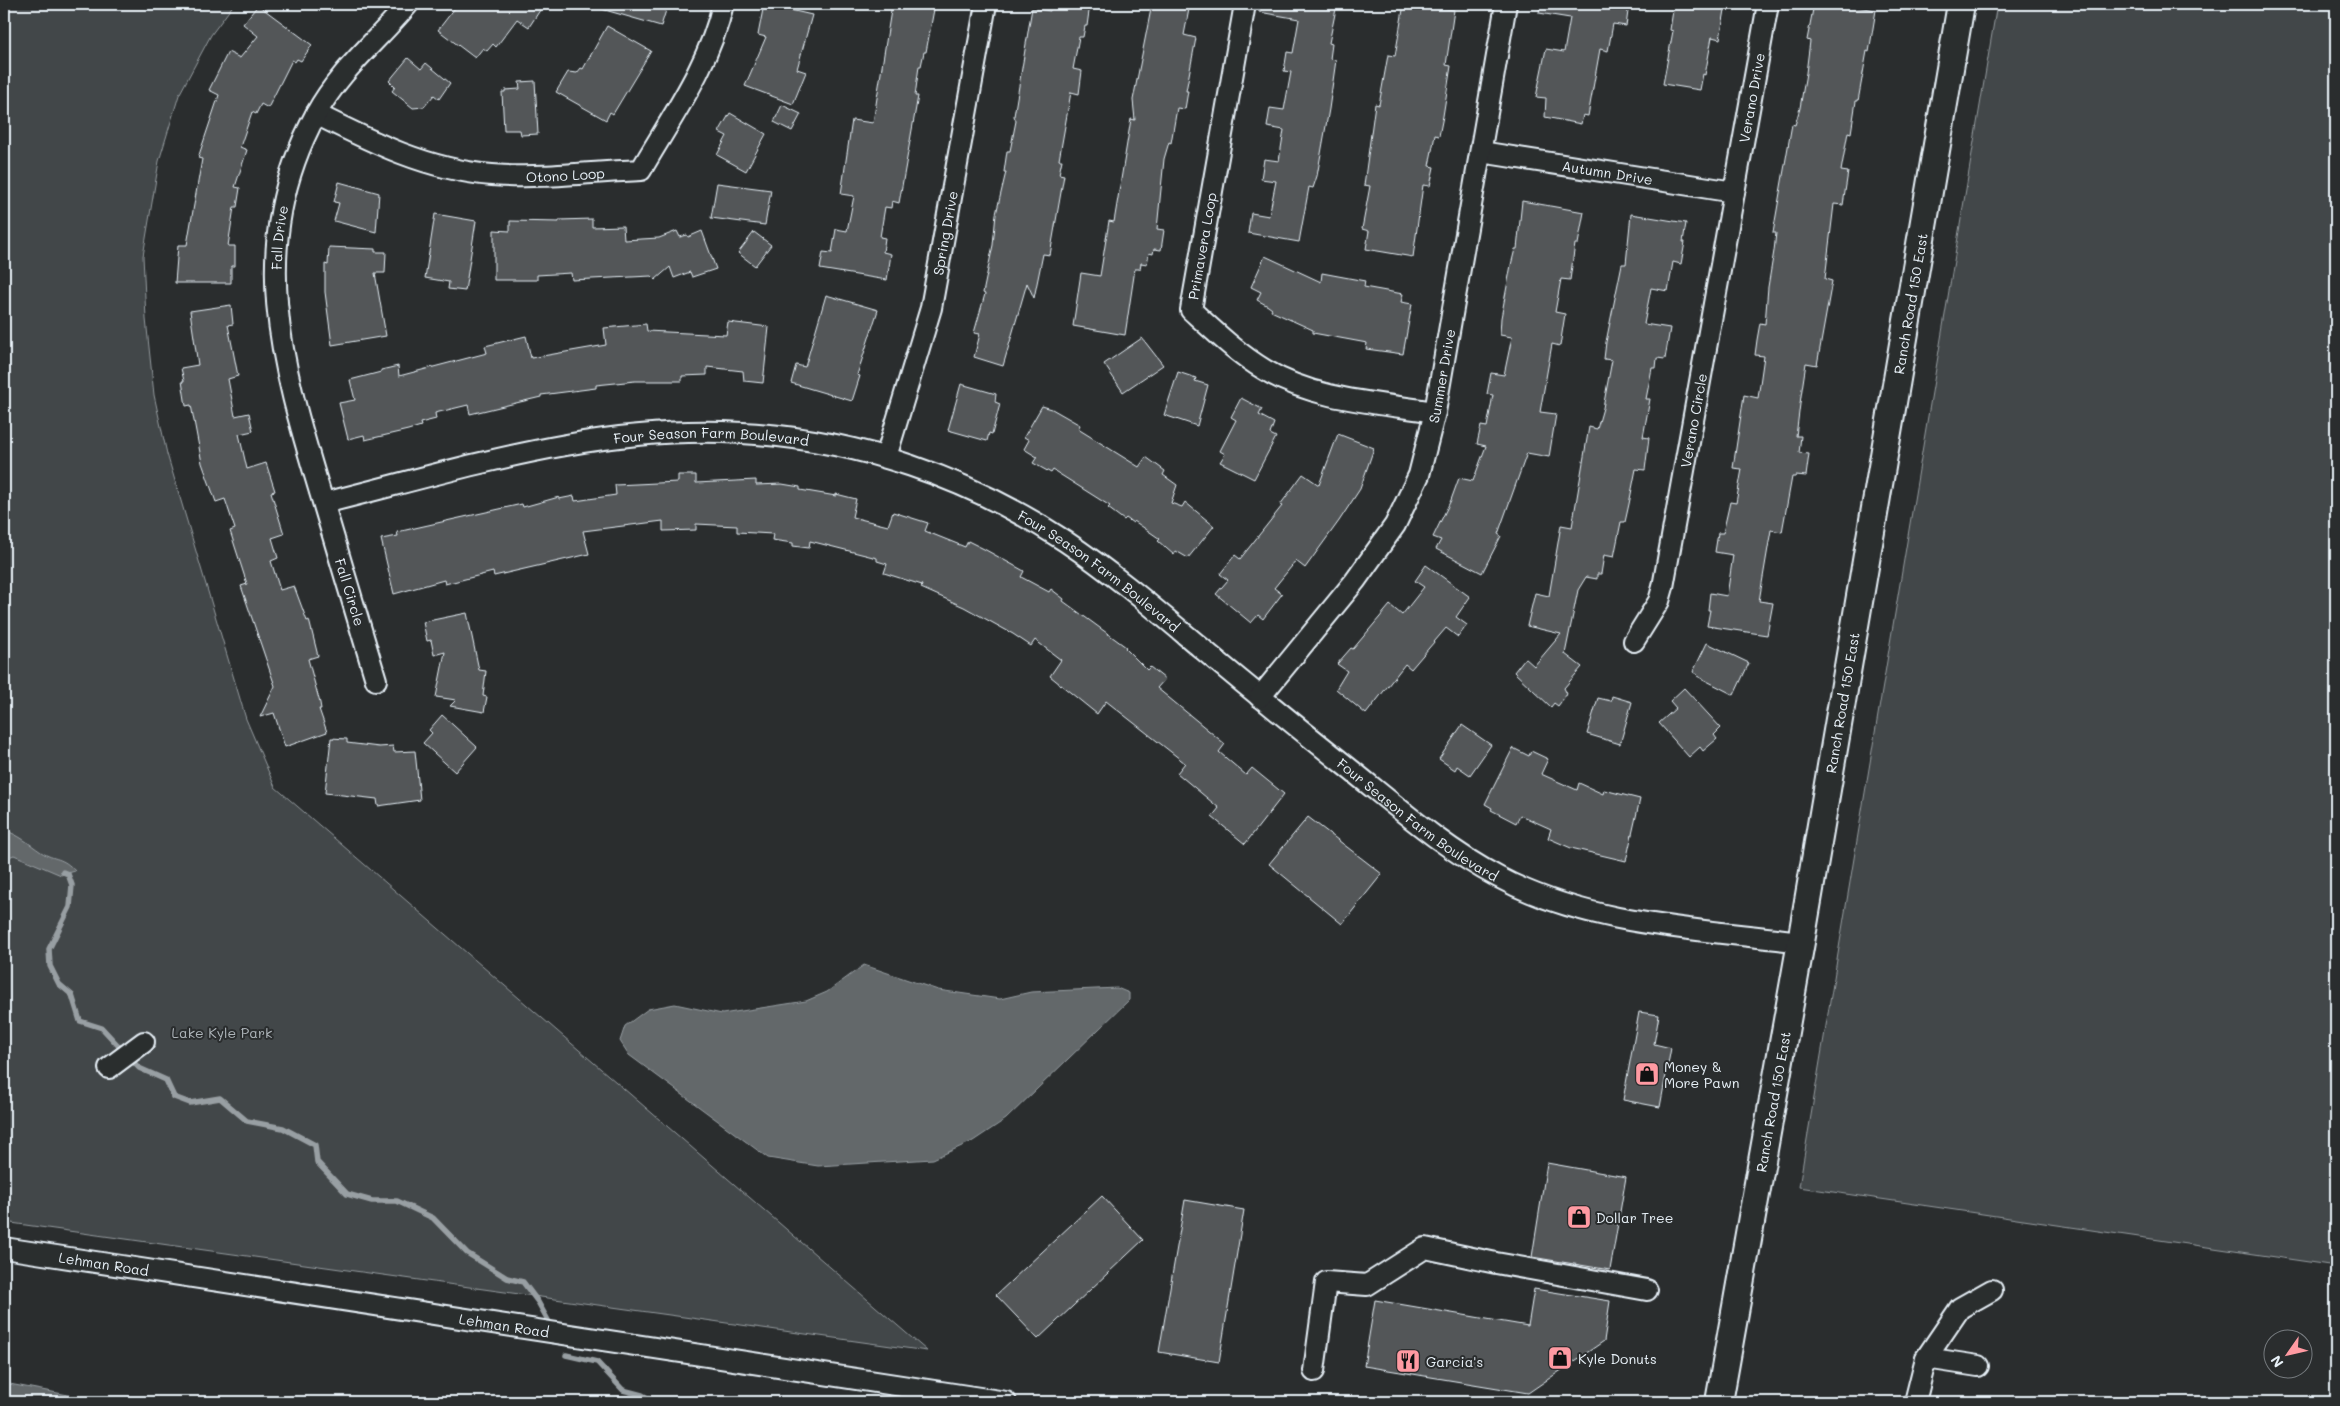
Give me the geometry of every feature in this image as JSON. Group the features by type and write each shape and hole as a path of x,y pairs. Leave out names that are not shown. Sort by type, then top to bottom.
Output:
{"main road":[{"name":"Ranch Road 150 East","path":"1719,1402 1801,942 1961,4"}],"street":[{"name":"Fall Drive","path":"324,503 288,382 276,314 275,283 280,220 294,164 316,114 356,58 408,4"},
{"name":"Otono Loop","path":"316,114 408,157 463,171 510,175 641,170 691,83 714,31 723,4"},
{"name":"Spring Drive","path":"886,457 931,308 986,4"},
{"name":"Primavera Loop","path":"1245,4 1191,310 1238,352 1265,370 1290,383 1344,398 1435,412"},
{"name":"Summer Drive","path":"1260,697 1355,581 1395,525 1419,475 1435,412 1506,4"},
{"name":"Verano Drive","path":"1734,192 1768,4"},
{"name":"Autumn Drive","path":"1481,152 1734,192"},
{"name":"Verano Circle","path":"1634,641 1659,601 1663,587 1734,192"},
{"name":"Four Season Farm Boulevard","path":"324,503 556,445 655,433 743,433 828,443 886,457 976,492 1062,539 1130,588 1260,697 1430,834 1497,877 1559,904 1601,914 1801,942"},
{"name":"Fall Circle","path":"324,503 376,680"},
{"path":"109,1068 144,1042"},
{"name":"Lehman Road","path":"4,1248 1006,1402"},
{"path":"1314,1370 1326,1282 1367,1285 1424,1248 1647,1290"},
{"path":"1915,1402 1926,1358 1960,1308 1992,1290"},
{"path":"1926,1358 1978,1366"}],"green space":[{"name":"Lake Kyle Park","path":"4,4 234,4 211,35 179,95 159,161 143,256 146,319 154,395 167,454 246,719 275,787 927,1351 4,1222"},
{"path":"1997,4 2336,4 2336,1266 1799,1187"}],"shaded area":[{"path":"4,830 19,837 46,855 66,863 75,871 61,875 14,855 4,859"},
{"path":"864,965 938,990 1000,999 1031,992 1117,988 1129,993 1129,1000 1006,1119 973,1141 933,1159 818,1166 768,1158 629,1055 620,1041 625,1026 648,1009 675,1004 722,1014 806,1001 827,992"},
{"path":"4,1383 79,1397 78,1402 4,1402"}],"building":[{"path":"458,4 544,4 529,27 517,19 496,47 493,44 487,51 483,48 475,58 438,30"},
{"path":"599,4 668,4 661,26 598,8"},
{"path":"764,4 812,15 797,69 806,72 793,104 745,86 766,37 758,35"},
{"path":"892,4 935,4 926,52 924,52 921,66 919,66 915,96 918,96 899,203 892,201 891,208 885,207 880,237 885,238 883,252 891,254 887,280 820,269 823,252 832,253 836,229 847,231 854,196 841,194 852,120 873,123"},
{"path":"1051,4 1090,4 1087,26 1085,26 1083,37 1079,37 1073,69 1082,71 1079,94 1071,92 1059,160 1062,160 1059,174 1064,175 1050,255 1043,254 1034,298 1027,283 1003,366 974,357 980,334 974,333 985,294 983,293 993,245 996,214 1006,172 1004,172 1007,151 1010,151 1016,121 1014,116 1032,8 1050,11"},
{"path":"1152,4 1190,4 1184,35 1196,38 1186,91 1188,91 1185,109 1177,108 1171,143 1169,142 1164,159 1157,229 1164,230 1161,250 1154,249 1153,254 1149,253 1147,264 1141,263 1140,269 1135,269 1125,335 1073,326 1081,273 1100,276 1109,221 1114,222 1131,119 1135,120 1133,100"},
{"path":"1259,4 1337,4 1329,43 1332,44 1330,59 1336,60 1329,109 1317,176 1313,188 1309,187 1299,242 1248,233 1251,213 1269,216 1276,181 1261,179 1264,159 1279,161 1284,130 1267,127 1270,108 1284,110 1291,72 1284,71 1287,52 1293,53 1299,19 1259,12"},
{"path":"1404,4 1454,10 1446,65 1451,66 1443,116 1439,136 1435,135 1429,166 1434,167 1430,186 1423,185 1413,257 1366,249 1369,231 1362,229 1370,186 1364,185 1375,104 1379,105 1388,55 1395,56"},
{"path":"1540,4 1629,4 1626,26 1613,24 1608,51 1600,49 1588,116 1583,115 1581,124 1545,117 1546,98 1536,97 1546,49 1564,52 1570,18 1539,13"},
{"path":"1674,4 1726,4 1720,39 1712,37 1705,75 1703,74 1700,90 1663,84 1673,31 1670,30"},
{"path":"1814,4 1839,4 1876,10 1869,52 1867,51 1858,101 1856,101 1851,133 1848,132 1841,171 1848,172 1843,205 1834,204 1825,279 1832,281 1817,365 1806,363 1801,396 1796,436 1801,436 1799,453 1809,454 1806,476 1796,475 1792,477 1782,532 1771,530 1759,601 1773,603 1767,635 1707,626 1710,610 1708,610 1710,593 1727,596 1733,555 1715,552 1718,533 1723,533 1730,502 1736,503 1742,469 1733,468 1744,395 1758,398 1764,356 1755,355 1757,340 1760,323 1765,324 1776,233 1773,233 1792,124 1795,125 1800,108 1810,41 1807,40"},
{"path":"258,5 312,45 301,61 297,59 295,62 292,60 268,108 261,104 256,114 252,112 240,147 247,150 235,187 240,188 237,207 234,207 228,246 235,246 235,266 231,266 231,283 175,283 178,245 187,245 202,159 198,158 219,95 209,90 228,52 240,58 258,36 243,24"},
{"path":"607,26 651,51 613,114 610,112 606,120 556,92 568,72 577,73 581,68 583,69"},
{"path":"408,58 421,69 426,63 450,83 439,99 434,95 424,107 413,108 392,91 395,87 389,81"},
{"path":"535,81 538,134 521,135 520,130 504,130 502,92 520,89 519,82"},
{"path":"782,105 801,114 792,131 774,122"},
{"path":"730,113 766,134 746,171 717,155 727,136 719,132"},
{"path":"339,182 379,193 376,232 334,221 339,203 334,202"},
{"path":"717,183 771,190 765,225 711,218"},
{"path":"1522,201 1584,212 1578,244 1575,244 1570,280 1561,279 1555,312 1565,314 1560,346 1552,344 1540,412 1556,414 1549,457 1527,453 1498,534 1501,536 1482,573 1436,549 1441,540 1433,537 1451,500 1459,478 1473,481 1486,446 1477,444 1481,426 1487,427 1493,395 1487,394 1491,373 1504,375 1512,337 1500,335 1501,318 1511,265 1515,249 1517,249"},
{"path":"435,214 476,221 465,291 448,289 449,282 425,278"},
{"path":"1631,214 1686,223 1683,242 1685,242 1681,264 1673,262 1668,291 1651,288 1644,324 1670,328 1665,359 1657,358 1656,368 1652,368 1646,399 1650,399 1643,437 1649,438 1645,470 1636,469 1625,522 1621,522 1614,557 1604,555 1601,574 1597,574 1597,579 1586,577 1578,590 1565,654 1582,667 1564,688 1567,694 1558,706 1554,703 1551,707 1514,672 1525,658 1534,666 1561,634 1527,626 1535,593 1549,596 1561,525 1572,527 1589,427 1597,429 1603,408 1612,360 1604,359 1606,342 1622,264 1626,264"},
{"path":"592,219 592,227 623,226 624,240 659,238 677,231 680,237 687,235 688,237 702,231 716,269 692,277 690,272 674,278 670,267 655,280 651,276 572,280 571,273 537,275 537,280 494,280 494,230 510,231 510,221 559,222 559,220"},
{"path":"754,232 771,245 755,266 738,253"},
{"path":"329,247 375,249 375,252 386,252 385,273 375,273 386,336 332,345 325,292 325,264 328,265"},
{"path":"1265,256 1321,282 1322,273 1365,281 1364,287 1403,294 1401,302 1412,304 1403,354 1366,349 1367,343 1313,333 1313,330 1271,311 1272,309 1257,300 1261,292 1251,287"},
{"path":"826,295 878,310 857,375 860,376 852,401 791,383 796,365 805,367"},
{"path":"231,305 233,324 228,325 238,376 228,379 235,416 249,413 253,431 239,434 247,469 266,463 275,491 271,492 284,534 272,538 278,558 271,561 280,590 294,586 307,621 309,620 318,656 308,659 320,703 321,709 319,709 327,732 285,747 274,713 260,717 275,686 241,586 247,584 230,531 235,529 225,499 216,502 202,463 191,405 186,406 182,381 184,381 181,368 198,365 190,311"},
{"path":"728,322 769,327 763,383 744,381 743,371 707,367 707,375 682,376 682,381 635,381 596,385 596,388 541,395 541,397 470,414 468,405 435,413 436,419 420,423 421,426 408,430 365,440 364,435 348,439 339,403 355,400 350,380 381,372 381,370 398,366 399,376 487,353 485,346 526,336 531,358 606,345 604,328 646,324 647,331 726,335"},
{"path":"1142,338 1163,365 1123,392 1104,364"},
{"path":"1178,372 1196,378 1195,381 1208,385 1197,426 1164,415"},
{"path":"961,384 996,394 995,402 1000,404 992,434 989,433 987,441 948,430"},
{"path":"1241,398 1262,409 1259,415 1274,423 1270,434 1276,437 1254,479 1220,462 1225,454 1220,451 1236,420 1231,417"},
{"path":"1042,406 1052,409 1080,425 1078,429 1139,467 1146,457 1165,471 1163,475 1177,485 1171,503 1182,507 1185,502 1214,526 1188,558 1176,551 1174,555 1158,541 1160,539 1134,521 1133,523 1126,518 1124,520 1108,508 1110,506 1053,470 1051,473 1033,463 1037,457 1024,449 1029,440 1024,437"},
{"path":"1338,434 1374,448 1360,489 1305,568 1296,561 1274,588 1282,594 1263,619 1258,615 1251,623 1216,594 1228,580 1220,574 1235,555 1240,559 1282,506 1280,505 1303,474 1319,485"},
{"path":"678,475 696,475 696,483 756,480 756,485 782,484 800,487 800,490 836,496 836,494 856,499 852,517 888,526 893,512 928,523 925,531 965,547 968,541 984,549 1024,571 1021,577 1049,592 1051,589 1064,599 1063,601 1126,647 1147,670 1150,667 1165,679 1157,688 1225,744 1219,752 1246,775 1252,768 1284,794 1245,844 1212,817 1219,808 1177,773 1185,763 1106,701 1097,714 1050,676 1061,660 1035,640 1031,646 964,607 921,588 922,585 884,573 887,564 877,561 877,558 810,541 809,548 793,546 793,543 772,540 773,534 737,532 737,526 696,524 696,530 663,531 663,521 583,531 589,554 494,576 493,572 445,584 444,580 394,594 381,539 398,536 397,532 522,504 523,507 559,497 559,499 574,496 575,501 616,495 615,485 678,482"},
{"path":"1426,565 1470,597 1456,617 1467,625 1458,637 1446,628 1411,669 1405,664 1366,714 1336,689 1347,671 1337,664 1351,648 1353,649 1390,605 1402,615 1424,587 1415,581"},
{"path":"467,613 479,670 486,671 483,696 487,697 484,712 450,706 456,700 436,697 445,652 434,655 431,640 427,641 423,622"},
{"path":"1707,643 1749,663 1734,695 1697,676 1693,672"},
{"path":"1684,688 1721,728 1714,735 1717,739 1703,751 1700,747 1689,757 1659,723 1676,708 1670,701"},
{"path":"1612,696 1632,702 1620,744 1587,734 1598,698 1611,701"},
{"path":"442,715 477,747 455,772 423,743 432,733 429,730"},
{"path":"1462,725 1491,745 1470,775 1457,766 1455,770 1439,759"},
{"path":"331,738 347,739 347,743 379,747 393,746 394,752 415,751 420,800 378,806 377,799 325,793"},
{"path":"1513,748 1529,756 1531,751 1548,759 1541,774 1577,790 1579,783 1603,794 1604,790 1640,799 1626,861 1571,848 1548,838 1551,829 1520,815 1516,823 1491,810 1492,808 1485,804"},
{"path":"1308,817 1382,874 1342,924 1269,864"},
{"name":"Money & More Pawn","path":"1639,1012 1659,1015 1654,1044 1671,1048 1660,1107 1623,1100"},
{"name":"Dollar Tree","path":"1547,1163 1626,1177 1610,1270 1532,1257"},
{"path":"1102,1196 1143,1240 1038,1339 996,1295"},
{"path":"1185,1200 1244,1210 1219,1362 1159,1352"},
{"path":"1534,1289 1610,1301 1604,1341 1528,1393 1364,1366 1375,1300 1528,1326"}],"waterway":[{"path":"63,872 68,874 72,885 70,907 49,949 50,966 59,984 72,995 80,1021 102,1028 139,1068 166,1080 174,1097 190,1103 220,1098 247,1121 283,1128 315,1145 317,1162 347,1194 372,1201 397,1201 433,1218 467,1253 507,1278 523,1282 538,1302 549,1322"},
{"path":"566,1355 597,1362 623,1390 642,1395 655,1402"}],"place":[{"name":"Money & More Pawn","path":"1647,1074"},
{"name":"Dollar Tree","path":"1579,1217"},
{"name":"Kyle Donuts","path":"1560,1358"},
{"name":"Garcia's","path":"1408,1361"}]}
